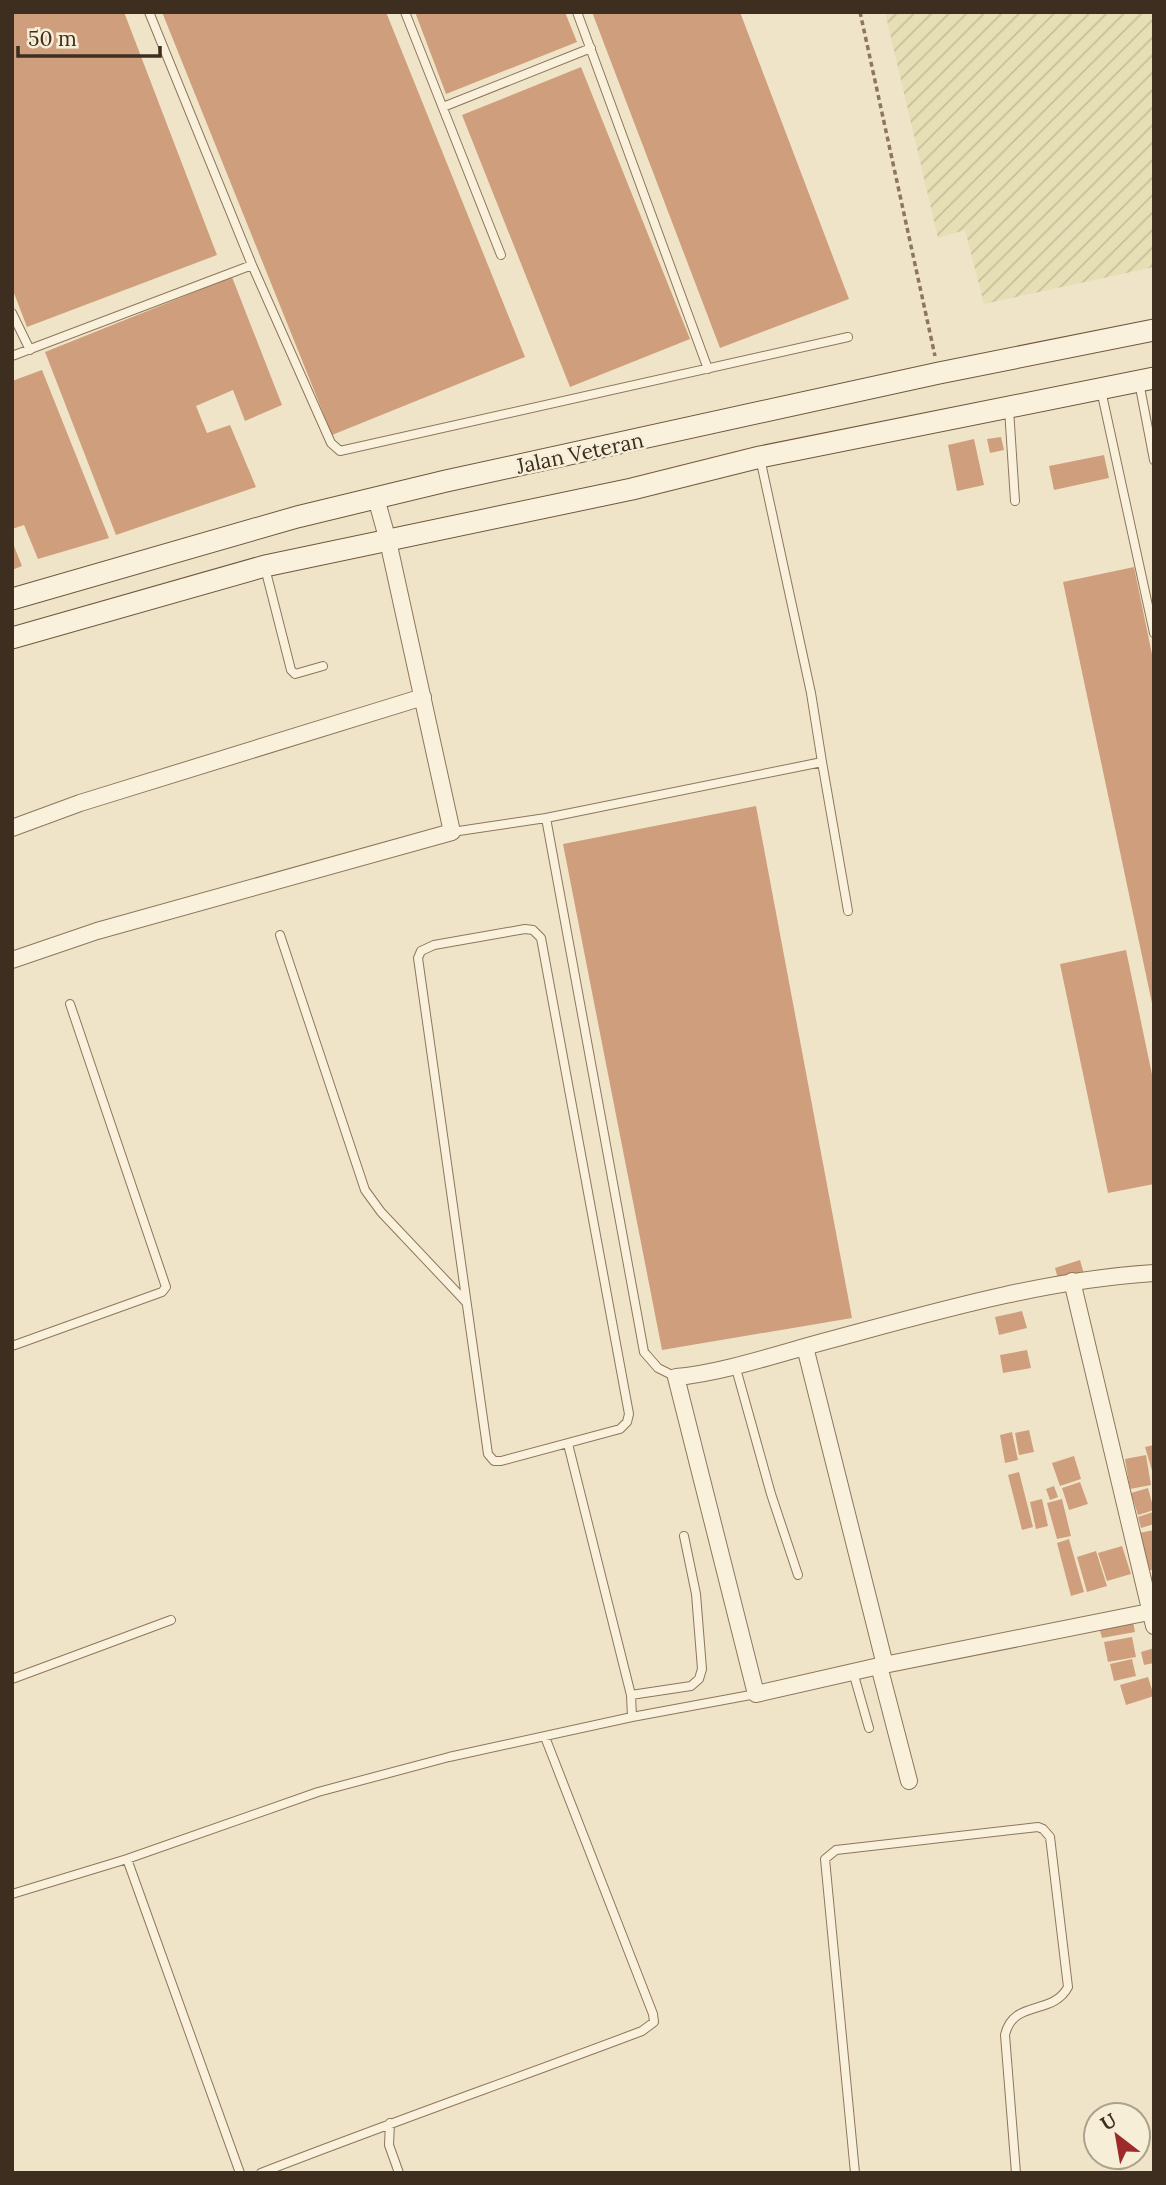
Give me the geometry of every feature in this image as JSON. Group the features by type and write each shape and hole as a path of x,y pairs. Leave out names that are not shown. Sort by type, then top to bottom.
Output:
{"main road":[{"name":"Jalan Veteran","path":"12,599 296,517 376,498 939,373 1154,330"},
{"path":"12,638 265,566 632,489 760,457 1146,379"}],"street":[{"path":"12,960 97,931 452,832 388,541 376,498"},
{"path":"12,828 80,803 423,697"},
{"path":"1072,1281 1153,1616 882,1665 756,1694 679,1386 735,1365 808,1358 940,1311 1072,1281 1154,1273"},
{"path":"808,1358 909,1781"}],"lane":[{"path":"149,12 252,265 331,443 340,452 848,337"},
{"path":"405,12 501,255"},
{"path":"577,12 708,369"},
{"path":"443,107 591,48"},
{"path":"12,356 252,265"},
{"path":"12,313 30,350"},
{"path":"1146,379 1153,463"},
{"path":"1101,387 1154,633"},
{"path":"1009,406 1016,501"},
{"path":"760,457 811,693 848,912"},
{"path":"265,566 291,670 295,674 323,666"},
{"path":"452,832 546,818 822,762"},
{"path":"546,818 645,1352 658,1368 679,1386"},
{"path":"533,930 541,938 629,1414 627,1422 620,1429 494,1461 488,1454 466,1302 418,958 421,951 434,945 533,930"},
{"path":"280,935 365,1190 381,1212 466,1302"},
{"path":"12,1346 162,1292 166,1287 70,1004"},
{"path":"735,1365 771,1494 798,1575"},
{"path":"568,1444 631,1695 632,1717"},
{"path":"631,1695 691,1686 699,1679 702,1669 696,1594 684,1536"},
{"path":"12,1679 172,1620"},
{"path":"853,1672 869,1728"},
{"path":"12,1894 127,1859 318,1792 449,1757 632,1717 756,1694"},
{"path":"261,2173 630,2036 648,2028 654,2022 545,1737"},
{"path":"855,2173 825,1859 836,1850 1038,1827 1050,1837 1068,1987 1061,1997 1017,2014 1007,2027 1005,2035 1016,2173"},
{"path":"127,1859 240,2173"},
{"path":"390,2123 390,2145 399,2173"}],"path":[{"path":"860,12 939,373"}],"shaded area":[{"path":"885,12 1154,12 1154,267 984,304 965,230 938,238"}],"building":[{"path":"12,12 124,12 217,255 27,327 12,288"},
{"path":"162,12 386,12 525,357 332,435"},
{"path":"415,12 565,12 577,42 446,94"},
{"path":"592,12 740,12 849,299 720,348"},
{"path":"581,67 690,339 570,387 462,115"},
{"path":"232,277 282,405 245,421 233,390 196,406 207,433 230,425 256,487 116,535 45,352"},
{"path":"42,370 109,538 38,559 24,525 12,529 12,381"},
{"path":"1001,437 1004,450 990,453 987,439"},
{"path":"974,439 984,485 957,491 948,445"},
{"path":"1104,455 1109,478 1054,490 1049,466"},
{"path":"12,541 22,566 12,570"},
{"path":"1134,567 1154,664 1153,1008 1063,582"},
{"path":"756,806 852,1318 662,1350 563,844"},
{"path":"1126,950 1154,1084 1154,1184 1108,1193 1060,964"},
{"path":"1080,1260 1084,1274 1059,1282 1055,1268"},
{"path":"1022,1311 1027,1328 999,1335 995,1317"},
{"path":"1027,1350 1031,1368 1003,1373 1000,1355"},
{"path":"1029,1430 1034,1452 1019,1455 1015,1433"},
{"path":"1012,1432 1018,1460 1005,1463 1000,1435"},
{"path":"1154,1445 1154,1474 1153,1474 1145,1447"},
{"path":"1146,1455 1151,1485 1130,1489 1125,1459"},
{"path":"1074,1456 1081,1479 1060,1486 1052,1463"},
{"path":"1019,1472 1033,1527 1022,1530 1008,1475"},
{"path":"1080,1482 1088,1504 1069,1510 1062,1488"},
{"path":"1054,1486 1058,1497 1050,1500 1046,1489"},
{"path":"1148,1488 1154,1510 1138,1515 1131,1493"},
{"path":"1042,1499 1048,1526 1036,1529 1030,1502"},
{"path":"1062,1499 1071,1536 1057,1539 1047,1503"},
{"path":"1153,1512 1154,1524 1141,1528 1138,1517"},
{"path":"1154,1530 1154,1569 1148,1571 1139,1533"},
{"path":"1069,1539 1084,1592 1071,1596 1057,1543"},
{"path":"1122,1546 1131,1574 1107,1581 1098,1553"},
{"path":"1096,1551 1107,1586 1087,1592 1077,1557"},
{"path":"1132,1616 1135,1632 1102,1638 1098,1623"},
{"path":"1132,1637 1136,1657 1108,1662 1104,1642"},
{"path":"1154,1648 1154,1663 1144,1665 1141,1652"},
{"path":"1132,1659 1136,1676 1114,1681 1110,1664"},
{"path":"1148,1677 1154,1696 1126,1705 1120,1685"}]}
